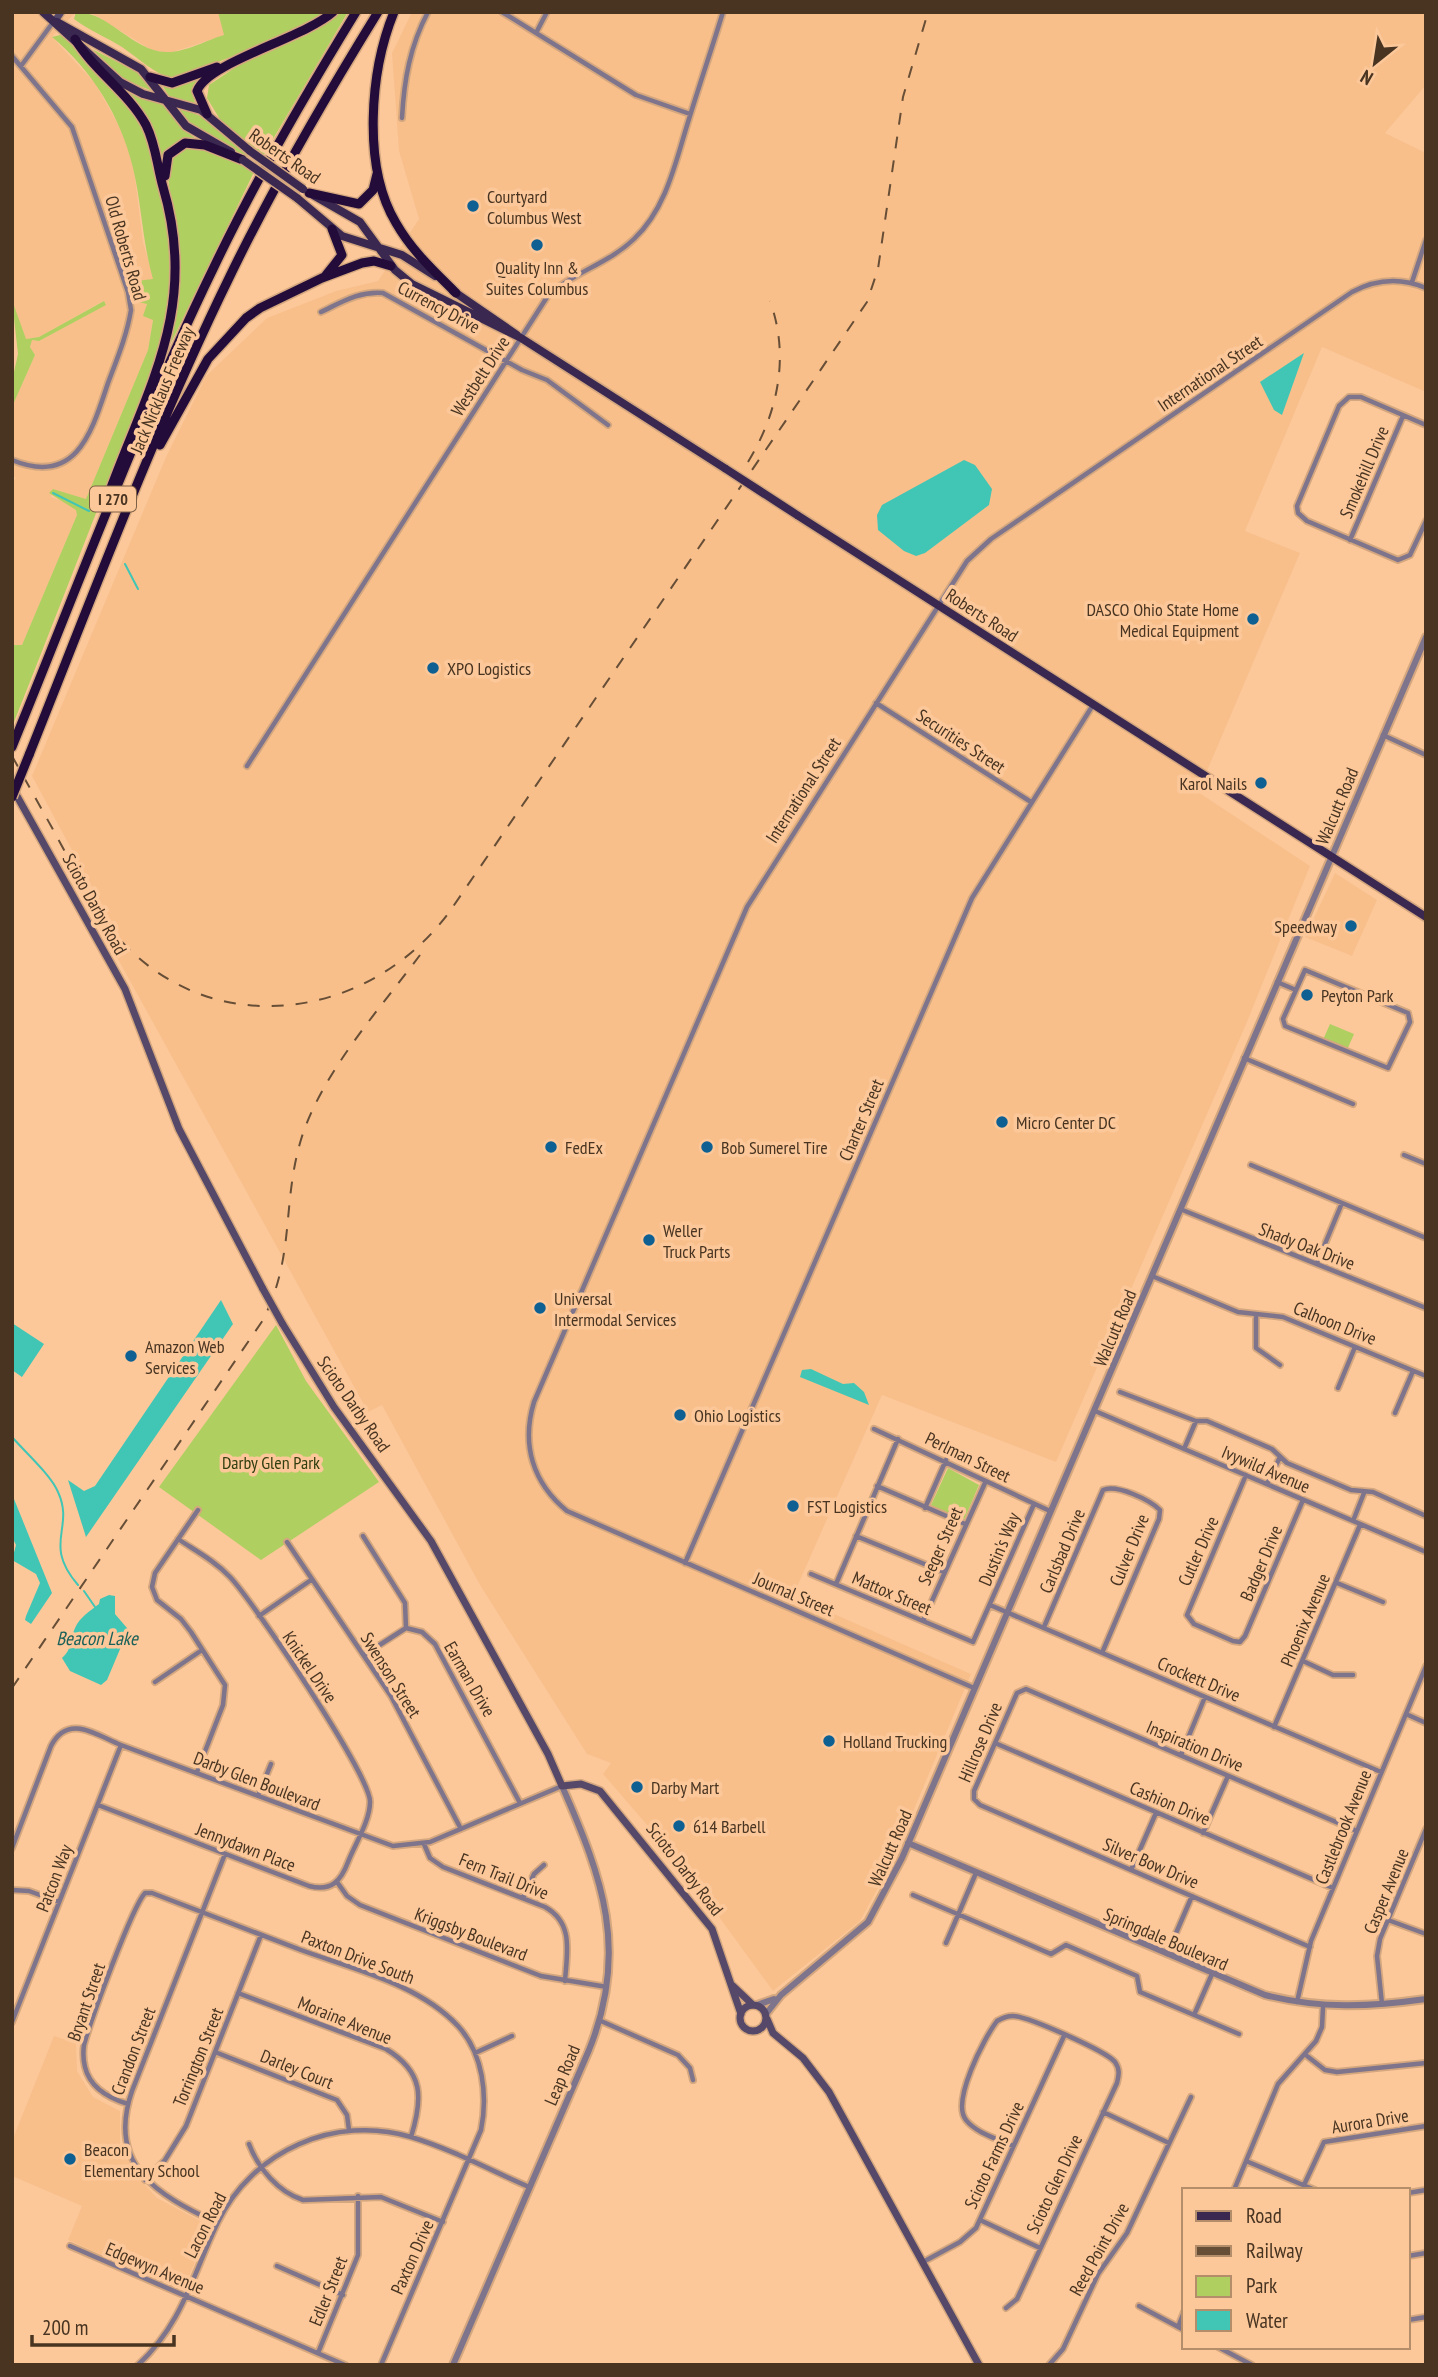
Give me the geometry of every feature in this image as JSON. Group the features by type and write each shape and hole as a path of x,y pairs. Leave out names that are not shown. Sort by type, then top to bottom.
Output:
{"highway":[{"path":"150,77 172,83 235,62 311,29 333,12"},
{"name":"Jack Nicklaus Freeway","path":"12,747 162,378 214,267 281,140 356,12"},
{"name":"Jack Nicklaus Freeway","path":"12,797 135,493 229,277 306,131 378,12"},
{"path":"394,12 382,47 373,91 378,167 394,221 422,260 456,293"},
{"path":"75,39 84,54 141,118 156,152 177,267 172,318 164,350 118,467 89,556"},
{"path":"207,114 198,95 200,85 235,62"},
{"path":"165,194 166,161 171,152 181,145 205,145 243,160"},
{"path":"306,191 353,206 359,204 373,190 378,167"},
{"path":"322,278 335,267 342,255 332,229"},
{"path":"135,493 188,393 219,344 260,308 322,278 374,261 391,266"}],"main road":[{"name":"Roberts Road","path":"43,12 125,85 190,105 207,114 250,152 306,191 354,217 391,266 412,284 521,338 1426,917"},
{"path":"55,21 61,12"},
{"name":"Roberts Road","path":"55,21 72,27 150,77 186,126 243,160 297,198 332,229 353,242 409,258 456,293 508,326 521,338"},
{"name":"Scioto Darby Road","path":"12,788 125,989 179,1129 282,1322 334,1407 431,1541 548,1754 562,1786 589,1786 600,1791 712,1929 741,2014"},
{"name":"Scioto Darby Road","path":"730,1983 755,2005"},
{"path":"782,2041 743,2026 741,2014 746,2007 755,2005 766,2017 769,2027 803,2058 821,2079 979,2365"},
{"path":"755,2031 763,2027 766,2017"}],"street":[{"path":"402,118 404,78 418,30 428,12"},
{"path":"502,12 636,95 690,114"},
{"path":"536,33 547,12"},
{"name":"Westbelt Drive","path":"247,766 549,294 560,285 619,253 649,222 663,199 723,12"},
{"path":"21,66 55,21"},
{"name":"Old Roberts Road","path":"12,56 72,127 127,290 131,310 95,422 83,447 68,460 42,467 12,460"},
{"path":"1412,282 1426,240"},
{"name":"International Street","path":"601,1528 568,1511 548,1492 537,1475 528,1440 534,1402 747,906 938,604 967,561 991,538 1352,292 1380,281 1412,282 1426,288"},
{"name":"Currency Drive","path":"321,312 354,296 368,292 383,293 547,380 608,425"},
{"path":"1426,425 1361,397 1349,397 1339,406 1298,500 1298,513 1307,521 1392,558 1405,559 1413,550 1426,522"},
{"name":"Smokehill Drive","path":"1350,540 1403,416"},
{"name":"Walcutt Road","path":"755,2005 781,1994 869,1922 908,1843 1426,637"},
{"name":"Securities Street","path":"876,703 1031,802"},
{"name":"Charter Street","path":"685,1563 967,907 1093,705"},
{"path":"1383,735 1426,755"},
{"path":"1307,970 1408,1013 1410,1022 1388,1068 1285,1026 1283,1019 1296,990 1307,970"},
{"path":"1277,982 1296,990"},
{"path":"1243,1058 1353,1104"},
{"path":"1404,1155 1426,1164"},
{"path":"1251,1165 1426,1238"},
{"path":"1317,1263 1342,1203"},
{"name":"Shady Oak Drive","path":"1180,1209 1262,1245 1317,1263 1426,1308"},
{"name":"Calhoon Drive","path":"1153,1276 1238,1312 1283,1317 1426,1376"},
{"path":"1256,1316 1256,1348 1280,1365"},
{"path":"1338,1388 1355,1347"},
{"path":"1395,1413 1413,1371"},
{"path":"1120,1392 1196,1421 1207,1421 1272,1449 1280,1457 1341,1486 1363,1493 1373,1492 1426,1516"},
{"name":"Ivywild Avenue","path":"1095,1411 1426,1552"},
{"path":"1184,1449 1196,1421"},
{"name":"Perlman Street","path":"874,1429 946,1460 985,1483 1050,1511"},
{"path":"836,1584 898,1439"},
{"path":"1268,1485 1280,1457"},
{"path":"925,1508 946,1460"},
{"name":"Cutler Drive","path":"1245,1636 1240,1642 1233,1641 1194,1624 1187,1615 1246,1475"},
{"name":"Seeger Street","path":"923,1621 985,1483"},
{"path":"877,1486 965,1524"},
{"name":"Carlsbad Drive","path":"1044,1627 1101,1494 1108,1487"},
{"name":"Culver Drive","path":"1102,1653 1160,1514 1154,1505 1108,1487"},
{"path":"1353,1521 1363,1493"},
{"name":"Badger Drive","path":"1245,1636 1303,1500"},
{"name":"Dustin's Way","path":"961,1638 974,1642 1034,1504"},
{"path":"197,1772 226,1692 222,1679 181,1619 162,1605 154,1595 155,1573 198,1510"},
{"name":"Phoenix Avenue","path":"1274,1727 1360,1524"},
{"name":"Journal Street","path":"601,1528 974,1688"},
{"path":"363,1536 402,1598 406,1628 364,1655"},
{"path":"856,1536 944,1572"},
{"name":"Knickel Drive","path":"178,1539 225,1572 259,1616 335,1730 369,1791 368,1812 358,1836"},
{"name":"Swenson Street","path":"287,1542 397,1707 461,1829"},
{"name":"Mattox Street","path":"811,1574 961,1638"},
{"path":"259,1616 311,1580"},
{"path":"1337,1583 1383,1602"},
{"name":"Dustin's Way","path":"990,1605 1007,1612"},
{"name":"Crockett Drive","path":"1007,1612 1381,1772"},
{"name":"Earman Drive","path":"406,1628 422,1632 435,1644 520,1803"},
{"path":"155,1682 202,1650"},
{"path":"1303,1661 1333,1675 1353,1675"},
{"name":"Castlebrook Avenue","path":"1297,2003 1310,1947 1426,1666"},
{"name":"Hillrose Drive","path":"980,1805 973,1795 1021,1689"},
{"name":"Inspiration Drive","path":"1021,1689 1034,1692 1357,1831"},
{"path":"1181,1755 1206,1697"},
{"path":"1406,1714 1426,1723"},
{"name":"Darby Glen Boulevard","path":"12,1849 57,1735 68,1728 80,1727 358,1836 393,1846 424,1844 562,1786"},
{"name":"Cashion Drive","path":"995,1743 1334,1888"},
{"name":"Patcon Way","path":"12,2022 121,1745"},
{"path":"258,1796 271,1764"},
{"path":"1203,1833 1228,1775"},
{"name":"Leap Road","path":"453,2365 601,2021 607,1987 610,1941 603,1892 562,1786"},
{"name":"Jennydawn Place","path":"98,1805 309,1886 322,1888 337,1882"},
{"name":"Silver Bow Drive","path":"980,1805 1310,1947"},
{"path":"1131,1870 1156,1812"},
{"name":"Casper Avenue","path":"1382,2005 1377,1956 1388,1920 1426,1829"},
{"path":"337,1882 358,1836"},
{"name":"Springdale Boulevard","path":"908,1843 1265,1995 1323,2007 1382,2005 1426,1999"},
{"name":"Fern Trail Drive","path":"424,1844 430,1858 443,1867 553,1911 565,1927 565,1981"},
{"name":"Crandon Street","path":"217,2224 175,2203 145,2180 127,2147 124,2126 128,2104 225,1854"},
{"path":"523,1898 534,1874 544,1865"},
{"path":"946,1943 976,1873"},
{"name":"Kriggsby Boulevard","path":"337,1882 347,1896 360,1905 541,1976 607,1987"},
{"path":"12,1890 29,1891 59,1902"},
{"name":"Paxton Drive South","path":"145,1893 416,1994 458,2026 475,2053 484,2090 485,2111 470,2161"},
{"name":"Bryant Street","path":"128,2104 106,2095 96,2087 85,2069 83,2053 103,1993 145,1893"},
{"path":"913,1895 1051,1954 1066,1945 1139,1977 1140,1992 1239,2034"},
{"path":"1166,1954 1192,1896"},
{"path":"1388,1920 1426,1934"},
{"name":"Torrington Street","path":"145,2180 165,2160 181,2136 261,1935"},
{"path":"1194,2015 1212,1974"},
{"name":"Moraine Avenue","path":"238,1993 386,2049 400,2057 411,2070 419,2089 419,2109 411,2137"},
{"name":"Walcutt Road","path":"766,2017 781,1994"},
{"path":"1235,2188 1278,2084 1307,2056 1322,2027 1323,2007"},
{"path":"1013,2146 975,2128 964,2119 960,2106 962,2093 992,2028 1004,2017 1020,2017 1064,2036"},
{"path":"601,2021 678,2055 685,2060 694,2080"},
{"path":"475,2053 512,2036"},
{"name":"Scioto Glen Drive","path":"1006,2308 1017,2299 1118,2080 1117,2067 1110,2057 1064,2036"},
{"name":"Scioto Farms Drive","path":"923,2262 969,2235 980,2220 1064,2036"},
{"name":"Darley Court","path":"215,2052 337,2100 347,2115 349,2130"},
{"path":"1307,2056 1325,2070 1337,2071 1426,2063"},
{"name":"Reed Point Drive","path":"1049,2365 1063,2349 1098,2274 1127,2233 1191,2096"},
{"path":"1103,2112 1169,2143"},
{"name":"Aurora Drive","path":"1304,2185 1324,2142 1426,2126"},
{"name":"Lacon Road","path":"138,2365 167,2336 217,2224 245,2182 261,2166 288,2148 313,2138 349,2130 381,2131 411,2137 529,2187"},
{"path":"248,2144 261,2166 285,2192 303,2200 358,2196 392,2200 443,2222"},
{"name":"Paxton Drive","path":"381,2365 470,2161"},
{"path":"1246,2161 1311,2188"},
{"name":"Edler Street","path":"318,2353 358,2255 358,2196"},
{"path":"980,2220 1040,2248"},
{"name":"Edgewyn Avenue","path":"70,2246 345,2365"},
{"path":"277,2266 343,2295"},
{"path":"1139,2306 1182,2329"},
{"path":"1178,2327 1182,2317"},
{"path":"1222,2349 1252,2365"},
{"path":"1233,2355 1236,2349"}],"shaded area":[{"path":"12,12 76,12 52,37 95,83 124,135 134,170 143,242 154,280 129,282 147,304 144,316 153,319 148,350 86,499 53,489 51,497 68,503 76,510 77,515 22,645 18,647 12,645 12,482 16,478 12,476 12,407 35,355 30,347 32,340 39,341 106,304 103,301 39,337 25,339 12,300"},
{"path":"90,12 218,12 225,35 170,53 153,51"},
{"path":"412,12 1426,12 1426,85 1385,133 1426,153 1426,392 1322,347 1245,531 1300,553 1198,792 1310,866 1247,1022 1056,1462 882,1395 793,1596 971,1674 891,1864 860,1921 773,1991 679,1862 603,1774 611,1763 587,1754 480,1585 382,1405 368,1412 92,912 101,904 32,776 166,457 206,376 267,318 336,291 378,281 419,219 399,151 392,53"},
{"path":"1335,873 1377,900 1352,956 1305,937"},
{"name":"Beacon Elementary School","path":"54,2036 76,2043 77,2071 93,2097 120,2111 120,2144 136,2175 157,2198 210,2226 183,2291 68,2240 82,2206 12,2176 12,2141"}],"green space":[{"path":"76,12 100,18 154,50 173,52 224,35 218,12 328,12 290,34 174,79 154,70 122,47 74,19"},
{"path":"337,12 348,12 263,156 221,121 207,98 209,85 239,65 307,35"},
{"path":"60,35 72,43 130,108 145,133 156,167 170,232 172,289 148,381 12,727 12,645 22,645 77,515 76,510 49,493 53,489 86,499 148,350 153,320 143,316 147,304 134,301 128,282 153,279 128,149 103,96 80,64 52,37"},
{"path":"92,49 141,74 157,93 123,79"},
{"path":"200,77 192,90 195,103 169,96 162,85"},
{"path":"121,88 139,97 164,103 180,126 197,140 174,145 162,165 159,154"},
{"path":"176,106 205,118 248,155 247,158 192,126"},
{"path":"185,147 221,154 254,172 171,343 180,268 167,170 173,155"},
{"path":"12,300 26,339 39,337 104,301 106,305 39,341 32,340 30,347 35,355 12,407 12,381 18,354"},
{"path":"1330,1024 1354,1034 1347,1050 1323,1040"},
{"name":"Darby Glen Park","path":"276,1325 306,1381 379,1482 261,1560 159,1487"},
{"path":"948,1468 979,1485 964,1520 931,1505"}],"water":[{"path":"1304,353 1282,415 1274,410 1260,382"},
{"path":"964,460 975,465 992,489 989,505 925,553 916,556 904,551 878,530 877,515 882,505"},
{"path":"221,1300 233,1324 86,1537 68,1480 84,1491 95,1486"},
{"path":"12,1323 44,1344 22,1377 12,1370"},
{"path":"811,1369 843,1384 854,1383 864,1392 869,1405 800,1377 802,1370"},
{"path":"12,1494 52,1593 31,1624 25,1620 40,1583 36,1574 12,1560 16,1545 12,1537"},
{"name":"Beacon Lake","path":"109,1595 115,1596 115,1614 133,1635 133,1639 123,1642 107,1680 101,1685 70,1671 62,1658 68,1651 80,1621 99,1604 100,1599"}],"waterway":[{"path":"53,493 89,511"},
{"path":"125,564 138,589"},
{"path":"12,1437 55,1485 62,1505 62,1558 78,1585"},
{"path":"84,1591 95,1607"}],"railway":[{"path":"12,756 89,894 115,934 161,975 203,995 248,1005 293,1005 337,995 379,975 417,947 450,911 867,302 878,269 903,97 928,12"},
{"path":"748,462 767,424 778,384 779,342 770,301"},
{"path":"12,1688 263,1320 280,1274 295,1166 309,1118 321,1093 352,1044 420,955"}],"place":[{"name":"Courtyard Columbus West","path":"473,206"},
{"name":"Quality Inn & Suites Columbus","path":"537,245"},
{"name":"DASCO Ohio State Home Medical Equipment","path":"1253,619"},
{"name":"XPO Logistics","path":"433,668"},
{"name":"Karol Nails","path":"1261,783"},
{"name":"Speedway","path":"1351,926"},
{"name":"Peyton Park","path":"1307,995"},
{"name":"Micro Center DC","path":"1002,1122"},
{"name":"FedEx","path":"551,1147"},
{"name":"Bob Sumerel Tire","path":"707,1147"},
{"name":"Weller Truck Parts","path":"649,1240"},
{"name":"Universal Intermodal Services","path":"540,1308"},
{"name":"Amazon Web Services","path":"131,1356"},
{"name":"Ohio Logistics","path":"680,1415"},
{"name":"FST Logistics","path":"793,1506"},
{"name":"Holland Trucking","path":"829,1741"},
{"name":"Darby Mart","path":"637,1787"},
{"name":"614 Barbell","path":"679,1826"},
{"name":"Beacon Elementary School","path":"70,2159"}]}
